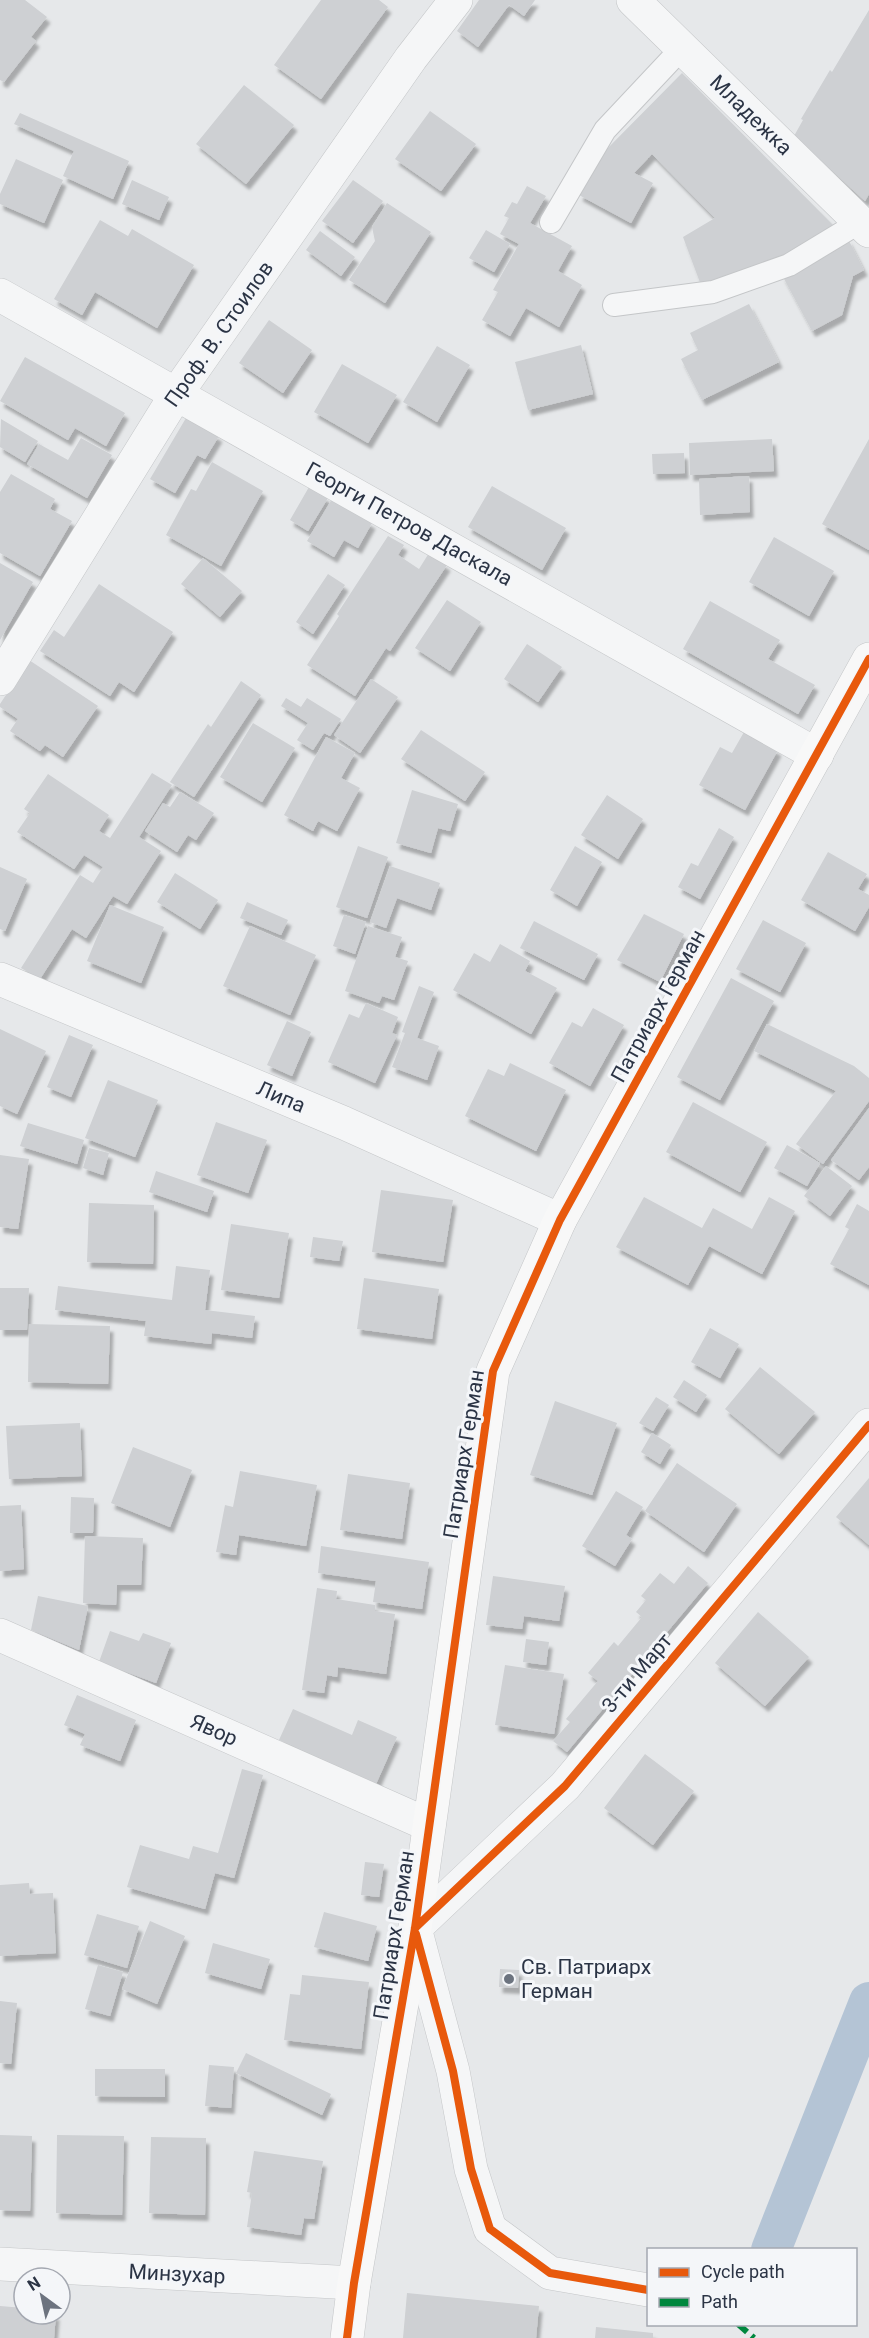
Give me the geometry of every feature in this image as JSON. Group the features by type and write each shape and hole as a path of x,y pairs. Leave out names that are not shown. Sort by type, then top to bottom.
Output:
{"street":[{"name":"Проф. В. Стоилов","path":"0,679 177,393 411,58 456,0"},
{"name":"Младежка","path":"633,0 864,226"},
{"name":"Георги Петров Даскала","path":"0,295 816,755"},
{"name":"Патриарх Герман","path":"347,2338 354,2283 415,1928 493,1371 560,1220 869,659"},
{"name":"Липа","path":"0,979 344,1123 560,1220"},
{"name":"3-ти Март","path":"415,1928 565,1786 783,1530 869,1425"},
{"name":"Явор","path":"0,1635 429,1825"},
{"path":"415,1928 453,2071 471,2169 490,2229 550,2273 647,2290"},
{"name":"Минзухар","path":"0,2264 354,2283"}],"lane":[{"path":"551,222 605,130 682,48"},
{"path":"614,305 713,292 789,265 864,226"}],"building":[{"path":"0,0 25,0 47,17 31,37 36,41 4,82 0,80"},
{"path":"321,0 379,0 388,7 321,99 274,65"},
{"path":"479,0 535,0 524,16 509,5 478,47 457,31"},
{"path":"869,10 869,194 865,201 794,136 803,120 801,119 830,70 832,72"},
{"path":"682,73 837,229 785,256 701,285 683,237 715,218 652,154 634,173 653,183 631,223 579,195 601,155"},
{"path":"244,85 294,125 246,184 196,144"},
{"path":"430,111 476,144 441,191 395,159"},
{"path":"20,113 129,161 113,199 63,176 74,151 14,124"},
{"path":"16,159 63,180 44,223 0,204 0,194"},
{"path":"132,180 169,197 159,220 122,204"},
{"path":"353,180 383,201 353,243 322,221"},
{"path":"527,186 546,196 530,223 572,246 558,271 582,285 559,327 526,308 510,336 482,320 498,292 493,290 519,244 500,234 509,218 504,216 512,202 517,204"},
{"path":"387,203 431,232 385,303 349,280 375,241 372,227"},
{"path":"100,220 128,236 132,229 194,265 157,328 95,292 82,315 54,299"},
{"path":"486,230 510,244 494,272 469,258"},
{"path":"320,231 355,257 341,276 306,250"},
{"path":"848,239 864,270 853,276 842,315 812,331 782,275"},
{"path":"749,304 779,362 702,400 681,359 698,350 690,333"},
{"path":"269,320 312,350 283,393 239,363"},
{"path":"581,345 593,394 528,410 515,362"},
{"path":"437,346 470,365 437,422 403,402"},
{"path":"25,357 125,413 106,446 75,428 68,440 0,401"},
{"path":"342,364 397,395 368,443 314,412"},
{"path":"186,418 219,436 205,459 197,455 175,493 150,479"},
{"path":"1,419 38,441 25,462 0,447"},
{"path":"81,438 112,455 87,498 27,464 39,444 68,460"},
{"path":"772,439 774,471 690,475 689,443"},
{"path":"869,439 869,550 822,524"},
{"path":"684,453 685,473 653,474 652,454"},
{"path":"212,462 263,491 221,566 166,535 191,489 196,491"},
{"path":"11,474 55,499 50,509 72,521 40,576 0,553 0,492"},
{"path":"749,476 750,512 700,515 699,479"},
{"path":"492,486 566,528 542,570 468,527"},
{"path":"309,487 328,498 308,531 290,520"},
{"path":"332,499 372,523 358,548 344,540 334,557 307,541"},
{"path":"388,536 404,545 398,555 419,569 429,553 447,565 390,651 386,648 355,696 307,665"},
{"path":"774,537 834,571 809,616 749,582"},
{"path":"203,558 242,591 220,617 181,584"},
{"path":"0,563 33,582 0,640"},
{"path":"328,574 345,585 313,634 296,622"},
{"path":"99,584 173,632 134,692 119,682 110,696 40,651 54,630 64,637"},
{"path":"447,600 481,622 450,671 415,648"},
{"path":"710,601 780,640 768,659 815,685 798,714 683,649"},
{"path":"527,644 562,667 538,702 504,679"},
{"path":"29,660 98,706 63,757 45,745 40,751 10,731 18,719 0,707"},
{"path":"371,679 398,697 360,753 334,735"},
{"path":"241,681 261,695 194,797 170,782 208,724 211,727"},
{"path":"286,698 301,707 307,698 341,719 330,736 324,733 313,750 297,740 308,723 281,706"},
{"path":"253,723 295,748 262,802 220,777"},
{"path":"421,730 485,772 465,801 401,759"},
{"path":"744,732 778,750 745,810 699,785 720,747 732,753"},
{"path":"326,737 355,753 341,778 360,788 337,831 318,821 313,831 284,815"},
{"path":"152,773 172,785 139,837 161,851 127,904 113,896 86,938 72,929 40,979 21,968 80,875 93,883 103,867 84,855 74,869 17,832 30,813 24,809 48,774 109,815 99,831 110,838"},
{"path":"412,790 458,804 450,831 438,828 431,853 396,843"},
{"path":"180,792 214,813 196,840 188,835 177,852 145,831 163,803 170,807"},
{"path":"607,795 643,819 618,859 581,835"},
{"path":"719,828 734,837 700,899 678,887 691,863 698,866"},
{"path":"358,846 388,857 367,918 336,907"},
{"path":"575,846 602,862 577,906 550,890"},
{"path":"828,852 867,874 858,889 869,895 869,907 855,931 801,900"},
{"path":"390,866 440,883 431,910 397,898 386,928 370,922"},
{"path":"0,867 27,879 5,931 0,929"},
{"path":"175,873 218,900 200,929 157,902"},
{"path":"247,902 288,920 281,935 240,918"},
{"path":"110,905 164,927 141,983 87,961"},
{"path":"644,914 684,934 660,982 617,960"},
{"path":"344,915 366,922 355,954 333,946"},
{"path":"763,920 806,943 780,992 736,969"},
{"path":"534,921 598,954 584,980 520,948"},
{"path":"250,926 316,955 290,1015 223,986"},
{"path":"368,926 402,937 395,957 408,961 394,1000 382,996 379,1003 345,991"},
{"path":"500,944 530,961 525,971 557,988 531,1034 453,990 474,953 490,962"},
{"path":"731,978 774,1001 720,1100 677,1077"},
{"path":"419,986 434,992 417,1038 439,1046 427,1080 392,1067"},
{"path":"366,1003 398,1017 392,1033 397,1035 375,1083 328,1062 349,1014 359,1018"},
{"path":"593,1008 624,1025 590,1086 549,1063 572,1022 582,1027"},
{"path":"287,1021 311,1032 292,1076 267,1065"},
{"path":"767,1024 854,1066 869,1078 869,1101 823,1164 796,1144 836,1091 754,1051"},
{"path":"0,1029 46,1051 17,1114 0,1106"},
{"path":"69,1035 93,1045 71,1097 47,1087"},
{"path":"510,1063 566,1090 536,1151 465,1116 488,1069 504,1076"},
{"path":"108,1080 158,1100 135,1157 85,1138"},
{"path":"693,1102 767,1142 740,1192 666,1152"},
{"path":"869,1108 869,1167 859,1180 831,1160"},
{"path":"216,1122 267,1140 248,1193 197,1175"},
{"path":"28,1123 84,1140 77,1164 20,1146"},
{"path":"787,1145 820,1163 807,1186 774,1168"},
{"path":"89,1148 109,1153 103,1175 83,1168"},
{"path":"0,1155 29,1159 18,1229 0,1227"},
{"path":"826,1166 852,1186 830,1216 804,1196"},
{"path":"156,1171 214,1191 207,1212 149,1192"},
{"path":"381,1190 453,1200 443,1262 372,1252"},
{"path":"644,1197 702,1228 713,1208 752,1229 769,1197 795,1211 762,1274 709,1246 688,1285 616,1247"},
{"path":"89,1203 154,1205 153,1264 87,1262"},
{"path":"857,1204 869,1211 869,1285 830,1264 849,1229 845,1227"},
{"path":"231,1224 289,1233 279,1298 221,1290"},
{"path":"313,1237 343,1241 339,1261 310,1257"},
{"path":"176,1266 210,1270 205,1310 255,1316 252,1338 212,1333 211,1344 144,1336 146,1321 55,1310 58,1286 172,1300"},
{"path":"364,1278 439,1289 432,1339 357,1329"},
{"path":"0,1288 29,1288 27,1330 0,1330"},
{"path":"29,1324 110,1326 108,1384 28,1382"},
{"path":"710,1328 739,1344 720,1378 691,1362"},
{"path":"760,1367 815,1412 779,1454 725,1409"},
{"path":"684,1380 707,1395 696,1412 673,1397"},
{"path":"656,1397 669,1405 653,1431 639,1423"},
{"path":"555,1401 617,1423 592,1495 530,1475"},
{"path":"80,1423 82,1476 9,1479 6,1426"},
{"path":"652,1433 671,1445 660,1464 641,1452"},
{"path":"133,1447 192,1470 170,1527 111,1503"},
{"path":"677,1463 737,1504 704,1552 645,1511"},
{"path":"240,1471 317,1485 306,1546 239,1535 236,1555 216,1552 225,1505 233,1507"},
{"path":"348,1474 410,1483 402,1539 340,1530"},
{"path":"869,1478 869,1545 836,1517"},
{"path":"616,1491 643,1507 626,1535 632,1539 615,1566 582,1546"},
{"path":"71,1497 94,1498 93,1533 70,1533"},
{"path":"21,1505 24,1569 0,1571 0,1506"},
{"path":"85,1536 143,1538 141,1585 117,1585 116,1605 83,1603"},
{"path":"321,1546 429,1562 422,1609 373,1602 376,1581 318,1573"},
{"path":"688,1566 708,1583 567,1752 553,1741 570,1722 566,1719 598,1681 588,1673 614,1642 618,1646 642,1617 636,1612 646,1600 641,1596 660,1573 674,1584"},
{"path":"493,1576 565,1586 559,1621 524,1616 522,1629 486,1625"},
{"path":"317,1588 337,1591 336,1599 375,1605 375,1611 395,1614 386,1674 338,1667 337,1677 327,1675 324,1693 302,1690"},
{"path":"38,1596 88,1606 79,1650 31,1630"},
{"path":"758,1612 809,1657 765,1706 715,1663"},
{"path":"110,1631 139,1641 143,1633 171,1643 156,1683 99,1662"},
{"path":"526,1639 549,1642 546,1665 523,1662"},
{"path":"505,1665 564,1674 554,1734 495,1725"},
{"path":"77,1695 136,1720 120,1761 80,1745 85,1734 64,1725"},
{"path":"293,1709 352,1735 358,1720 397,1737 376,1784 279,1740"},
{"path":"645,1754 694,1791 653,1845 604,1808"},
{"path":"242,1769 263,1775 234,1878 215,1873 205,1909 127,1887 140,1845 189,1859 193,1846 218,1853"},
{"path":"365,1862 384,1864 379,1897 361,1895"},
{"path":"29,1883 30,1894 53,1893 56,1953 0,1956 0,1885"},
{"path":"324,1912 377,1926 368,1961 314,1947"},
{"path":"97,1914 139,1926 127,1968 84,1955"},
{"path":"150,1921 185,1936 157,2004 122,1989"},
{"path":"213,1943 270,1959 261,1989 205,1973"},
{"path":"98,1965 123,1972 110,2016 85,2009"},
{"name":"Св. Патриарх Герман","path":"500,1969 519,1970 518,1988 499,1987"},
{"path":"302,1975 369,1982 361,2049 284,2040 290,1994 300,1995"},
{"path":"0,2001 17,2003 11,2064 0,2063"},
{"path":"246,2053 331,2094 322,2115 236,2073"},
{"path":"209,2065 234,2067 231,2108 205,2106"},
{"path":"95,2069 165,2069 165,2097 95,2096"},
{"path":"0,2135 32,2136 30,2211 0,2210"},
{"path":"57,2135 124,2136 122,2215 56,2213"},
{"path":"151,2137 206,2138 205,2215 149,2213"},
{"path":"254,2151 323,2161 314,2219 304,2218 301,2235 247,2227 252,2193 247,2192"},
{"path":"407,2293 539,2306 536,2338 403,2338"},
{"path":"0,2306 12,2307 12,2326 55,2326 54,2338 0,2338"},
{"path":"596,2327 653,2333 653,2338 595,2338"}],"waterway":[{"path":"772,2248 869,2002"}],"marked path":[{"path":"740,2326 754,2338"}],"cycle path":[{"path":"347,2338 354,2283 415,1928 493,1371 560,1220 869,659"},
{"path":"415,1928 565,1786 869,1425"},
{"path":"416,1934 453,2071 471,2169 490,2229 550,2273 647,2290"}],"place":[{"name":"Св. Патриарх Герман","path":"509,1979"}]}
